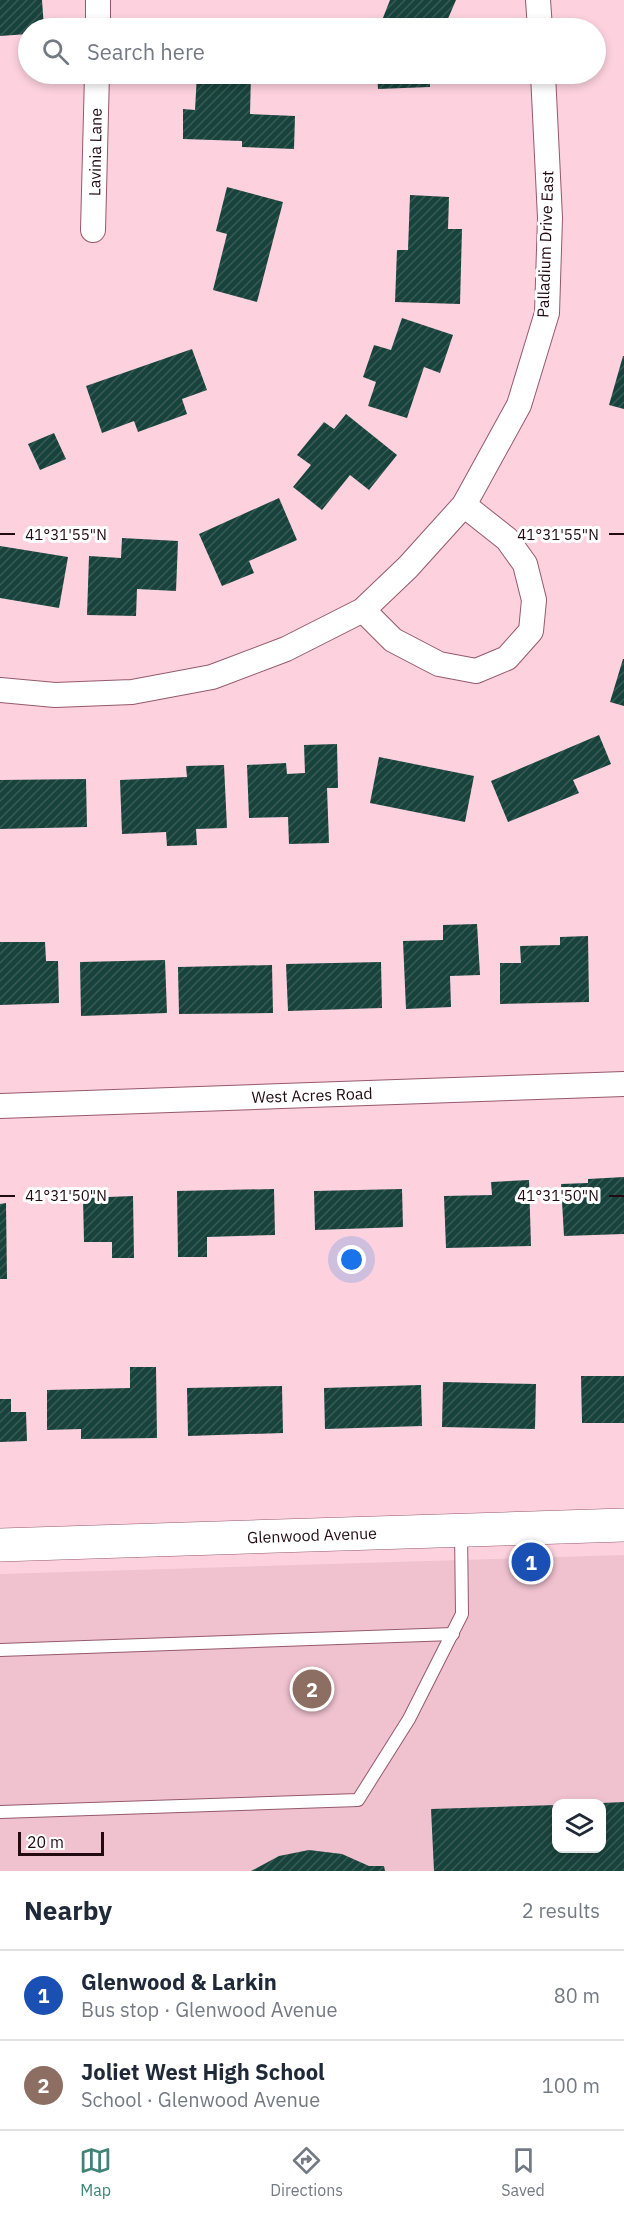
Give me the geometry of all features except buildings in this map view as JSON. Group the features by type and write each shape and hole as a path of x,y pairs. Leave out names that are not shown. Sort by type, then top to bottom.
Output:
{"street":[{"path":"98,0 98,18"},
{"path":"538,0 539,18"},
{"name":"Lavinia Lane","path":"93,230 97,84"},
{"name":"Palladium Drive East","path":"0,690 55,695 132,692 212,677 286,649 363,610 408,567 464,506 519,405 547,313 550,218 543,84"},
{"path":"363,610 393,640 439,664 476,671 507,658 531,631 534,600 525,564 507,539 464,506"},
{"name":"West Acres Road","path":"0,1106 624,1084"},
{"name":"Glenwood Avenue","path":"0,1545 624,1525"}],"lane":[{"path":"0,1812 358,1800 409,1719 462,1614 461,1530"},
{"path":"0,1650 453,1634"}],"shaded area":[{"path":"624,1555 624,1871 0,1871 0,1574"}],"place":[{"name":"Glenwood & Larkin","path":"531,1562"},
{"name":"Joliet West High School","path":"312,1689"}]}
